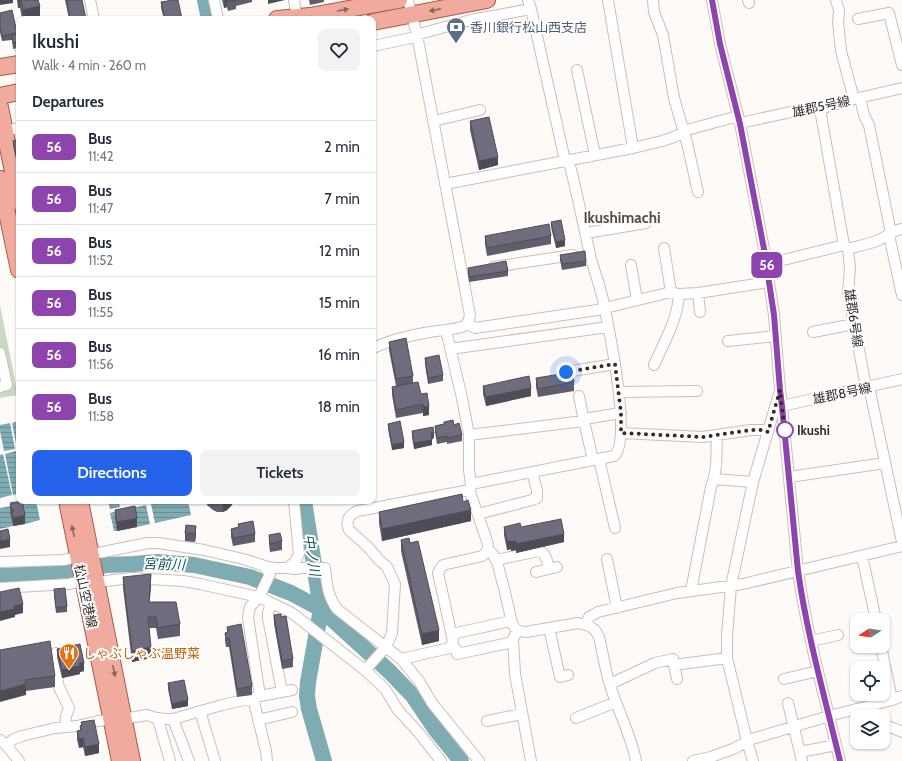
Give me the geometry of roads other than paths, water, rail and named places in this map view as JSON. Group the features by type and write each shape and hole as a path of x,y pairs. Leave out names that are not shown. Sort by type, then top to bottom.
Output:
{"main road":[{"path":"309,16 399,0"},
{"path":"376,21 409,7 487,0"},
{"path":"0,67 16,64"},
{"path":"0,96 16,93"},
{"path":"0,108 12,129 16,171"},
{"path":"0,179 16,256"},
{"name":"松山空港線","path":"68,504 85,558 118,719 132,761"},
{"name":"松山空港線","path":"80,504 85,558"},
{"name":"松山空港線","path":"118,719 120,761"}],"street":[{"path":"90,0 93,16"},
{"path":"214,0 217,16"},
{"path":"294,0 298,16"},
{"path":"608,0 633,148"},
{"path":"652,0 654,12 663,35 674,98 687,143 698,192"},
{"path":"712,0 720,44 739,120 767,264 801,593 840,761"},
{"path":"836,0 839,11 838,22 841,51 857,98 869,125 890,234 898,261 902,295"},
{"path":"367,669 384,649 392,633 395,584 386,567 368,547 349,530 348,520 353,513 532,472 614,456 619,450 621,433 619,392 604,308 570,166 564,156 530,5 417,35 412,38 376,45"},
{"path":"376,345 410,336 464,326 467,324 470,316 466,271 445,184 417,35 409,7"},
{"path":"858,19 889,13 898,29 902,65"},
{"path":"577,70 595,156"},
{"name":"雄郡5号線","path":"445,184 633,148 662,141 683,132 739,120 814,107 820,109 857,98 902,88"},
{"name":"雄郡6号線","path":"820,109 850,268 848,292 854,324 902,542"},
{"path":"434,121 480,110"},
{"path":"586,233 646,223"},
{"path":"767,264 873,242 902,228"},
{"path":"654,365 674,321 678,301 664,248"},
{"path":"484,268 590,253"},
{"path":"631,265 637,300"},
{"path":"467,324 475,328 604,308 675,293 698,293 769,282"},
{"path":"698,293 700,312"},
{"path":"813,332 854,324"},
{"path":"450,349 608,327"},
{"path":"401,659 450,648 453,641 452,634 438,573 443,565 482,556 486,554 488,550 487,541 471,495 469,435 446,330"},
{"path":"728,341 775,336"},
{"path":"0,353 7,385 0,387"},
{"path":"566,372 615,364"},
{"name":"雄郡8号線","path":"782,406 902,379"},
{"path":"753,761 728,658 727,636 731,586 753,482 780,390"},
{"path":"619,392 697,391"},
{"path":"579,396 584,420 615,528"},
{"path":"469,435 584,420 621,413"},
{"path":"621,433 703,437 751,430 763,430 768,432"},
{"path":"691,591 711,487 716,469 717,435"},
{"path":"789,477 885,463"},
{"path":"478,514 536,498 537,490 532,472"},
{"path":"714,479 753,482"},
{"path":"287,568 295,562 299,554 294,504"},
{"path":"0,562 85,558 148,543 158,543 204,550 243,559 267,570 275,568 325,568 327,588 337,609 384,649 401,659 419,681 432,703 479,761"},
{"path":"586,624 591,615 598,612 677,593 743,584 902,546"},
{"path":"488,550 492,553 496,560 511,622 517,631 526,632 578,623 586,624 595,630 599,637 610,684 636,761"},
{"path":"496,560 539,551 543,552 553,568 536,572"},
{"path":"862,556 874,613"},
{"path":"607,560 617,608"},
{"path":"267,570 259,597 250,607 248,618 257,697 258,720 267,761"},
{"path":"0,588 69,584 90,580 132,578 183,581 259,597 292,613 367,669 385,689 398,710 419,733 441,761"},
{"path":"19,761 3,742 55,728 98,721 148,715 159,718 173,719 257,697 287,691 268,618 270,603"},
{"path":"452,634 511,622"},
{"path":"549,628 560,677 568,675"},
{"path":"517,631 513,639 516,681 531,761"},
{"path":"811,641 838,635"},
{"path":"452,645 456,649 457,654 513,642"},
{"path":"56,653 58,685 69,708 65,720 66,727"},
{"path":"882,653 892,700"},
{"path":"674,665 728,658"},
{"path":"610,684 655,663 673,659 677,679"},
{"path":"784,679 818,671"},
{"path":"693,761 712,759 747,741 794,726 902,696"},
{"path":"576,718 616,702"},
{"path":"788,703 801,757 836,744"},
{"path":"200,711 216,761"},
{"path":"258,720 292,712"},
{"path":"487,721 522,714"},
{"path":"159,718 158,723 170,761"},
{"path":"173,719 189,761"},
{"path":"890,727 902,732"}],"water":[{"path":"16,422 16,444 12,423"},
{"path":"10,423 15,449 4,451 0,425"},
{"path":"16,451 16,494 13,495 5,454"},
{"path":"3,454 12,495 0,498 0,455"},
{"path":"16,501 16,504 37,504 40,520 25,524 22,510 11,512 13,526 0,529 0,508 11,506 10,502"},
{"path":"109,504 120,504 120,507 110,509"},
{"path":"151,504 189,504 191,515 155,523"},
{"path":"146,505 150,524 137,527 135,515 117,531 114,531 110,513"}],"waterway":[{"name":"中ノ川","path":"205,0 208,16"},
{"name":"宮前川","path":"304,504 321,609 308,682 307,696 309,709 324,761"},
{"name":"宮前川","path":"0,576 68,573 107,565 157,562 194,565 250,577 291,593 321,609 390,672 413,696 436,730 461,761"}],"place":[{"name":"香川銀行松山西支店","path":"456,44"},
{"name":"Ikushi","path":"785,430"},
{"name":"しゃぶしゃぶ温野菜","path":"69,670"}],"district":[{"name":"Ikushimachi","path":"622,218"}]}
